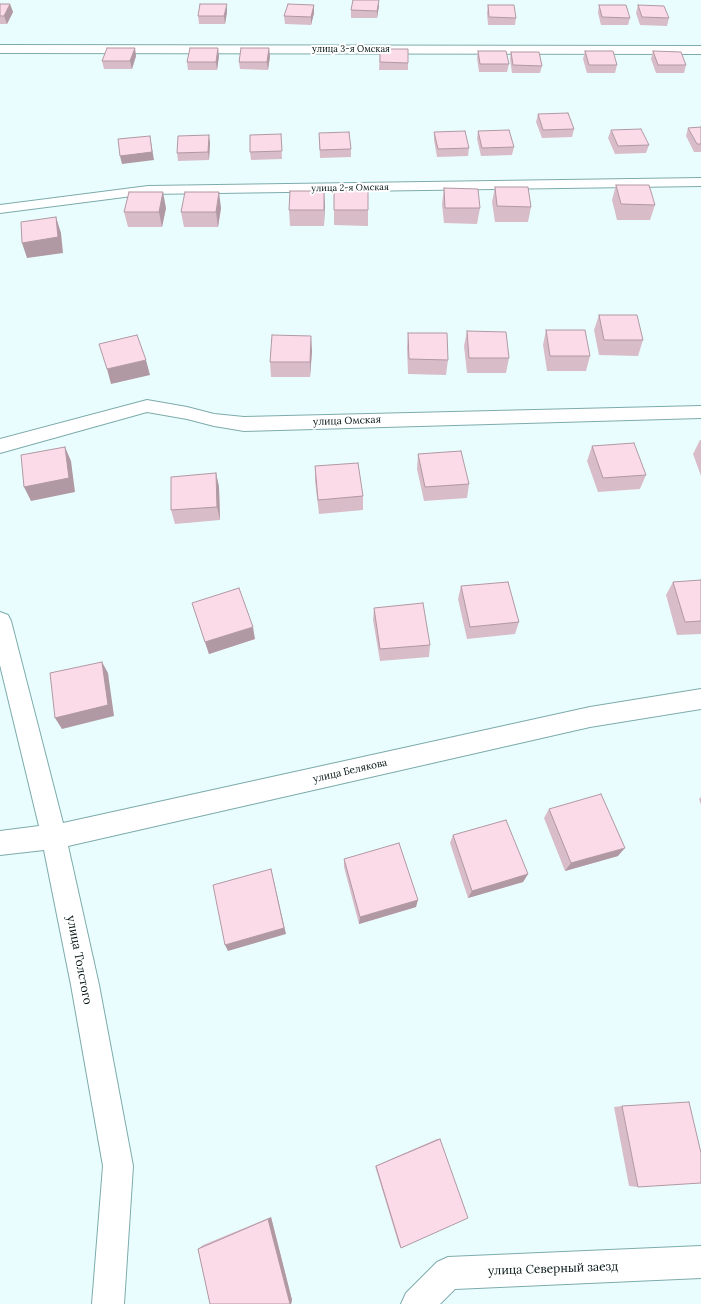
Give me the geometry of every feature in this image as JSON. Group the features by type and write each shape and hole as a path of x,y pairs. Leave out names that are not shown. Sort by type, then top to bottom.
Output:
{"street":[{"name":"улица 3-я Омская","path":"0,49 701,50"},
{"name":"улица 2-я Омская","path":"0,210 148,190 701,182"},
{"name":"улица Омская","path":"0,446 147,406 187,413 214,420 244,424 701,412"},
{"name":"улица Толстого","path":"0,622 54,837 85,984 118,1166 108,1304"},
{"name":"улица Белякова","path":"0,843 54,837 590,717 701,699"},
{"name":"улица Северный заезд","path":"417,1304 448,1273 701,1262"}],"building":[{"path":"353,0 379,0 377,11 351,10"},
{"path":"0,4 10,4 4,16 0,16"},
{"path":"200,4 227,4 224,16 198,16"},
{"path":"288,4 314,5 311,17 284,16"},
{"path":"488,5 514,5 516,18 489,17"},
{"path":"599,5 626,5 630,18 602,17"},
{"path":"638,5 664,6 669,18 642,17"},
{"path":"107,48 135,48 130,61 102,61"},
{"path":"190,48 218,48 216,62 187,62"},
{"path":"241,48 269,48 267,62 239,62"},
{"path":"380,49 408,49 408,63 380,62"},
{"path":"478,51 506,51 509,64 480,64"},
{"path":"585,51 613,51 617,65 589,65"},
{"path":"653,51 681,52 686,65 658,65"},
{"path":"511,52 539,52 542,66 513,65"},
{"path":"568,113 574,129 543,130 538,114"},
{"path":"701,127 701,144 697,144 688,128"},
{"path":"641,129 649,145 618,146 611,130"},
{"path":"509,130 514,147 482,148 478,131"},
{"path":"465,131 469,148 438,149 434,132"},
{"path":"349,132 351,149 320,150 319,133"},
{"path":"281,134 282,151 250,152 250,135"},
{"path":"209,135 208,152 177,153 178,136"},
{"path":"150,136 152,152 120,156 118,139"},
{"path":"616,185 649,185 655,205 621,204"},
{"path":"495,187 528,187 531,207 497,206"},
{"path":"444,188 478,189 480,208 445,208"},
{"path":"368,190 368,210 334,210 334,191"},
{"path":"290,191 324,191 324,210 289,210"},
{"path":"129,192 163,192 159,212 124,212"},
{"path":"185,192 219,192 216,212 181,212"},
{"path":"56,217 58,237 22,243 21,222"},
{"path":"599,315 637,315 643,340 604,340"},
{"path":"546,330 585,330 590,356 550,356"},
{"path":"467,331 506,332 509,358 469,358"},
{"path":"408,333 447,333 448,360 409,359"},
{"path":"137,335 146,360 107,369 99,344"},
{"path":"272,335 311,336 310,362 270,362"},
{"path":"634,443 646,475 603,478 592,446"},
{"path":"65,447 69,478 24,487 21,455"},
{"path":"461,451 469,484 425,487 418,454"},
{"path":"358,463 363,496 318,500 315,466"},
{"path":"216,473 217,507 171,510 171,477"},
{"path":"701,580 701,621 685,622 673,582"},
{"path":"508,582 519,622 470,627 461,586"},
{"path":"239,588 253,627 205,642 192,603"},
{"path":"423,603 430,645 380,649 374,608"},
{"path":"102,662 108,705 55,718 50,673"},
{"path":"601,794 625,848 571,863 549,809"},
{"path":"506,820 528,874 472,891 453,835"},
{"path":"399,843 418,900 360,917 344,859"},
{"path":"271,869 284,928 225,945 213,885"},
{"path":"689,1102 701,1153 701,1183 638,1187 622,1106"},
{"path":"440,1139 468,1218 401,1248 376,1166"},
{"path":"268,1219 290,1304 210,1304 198,1249"}]}
